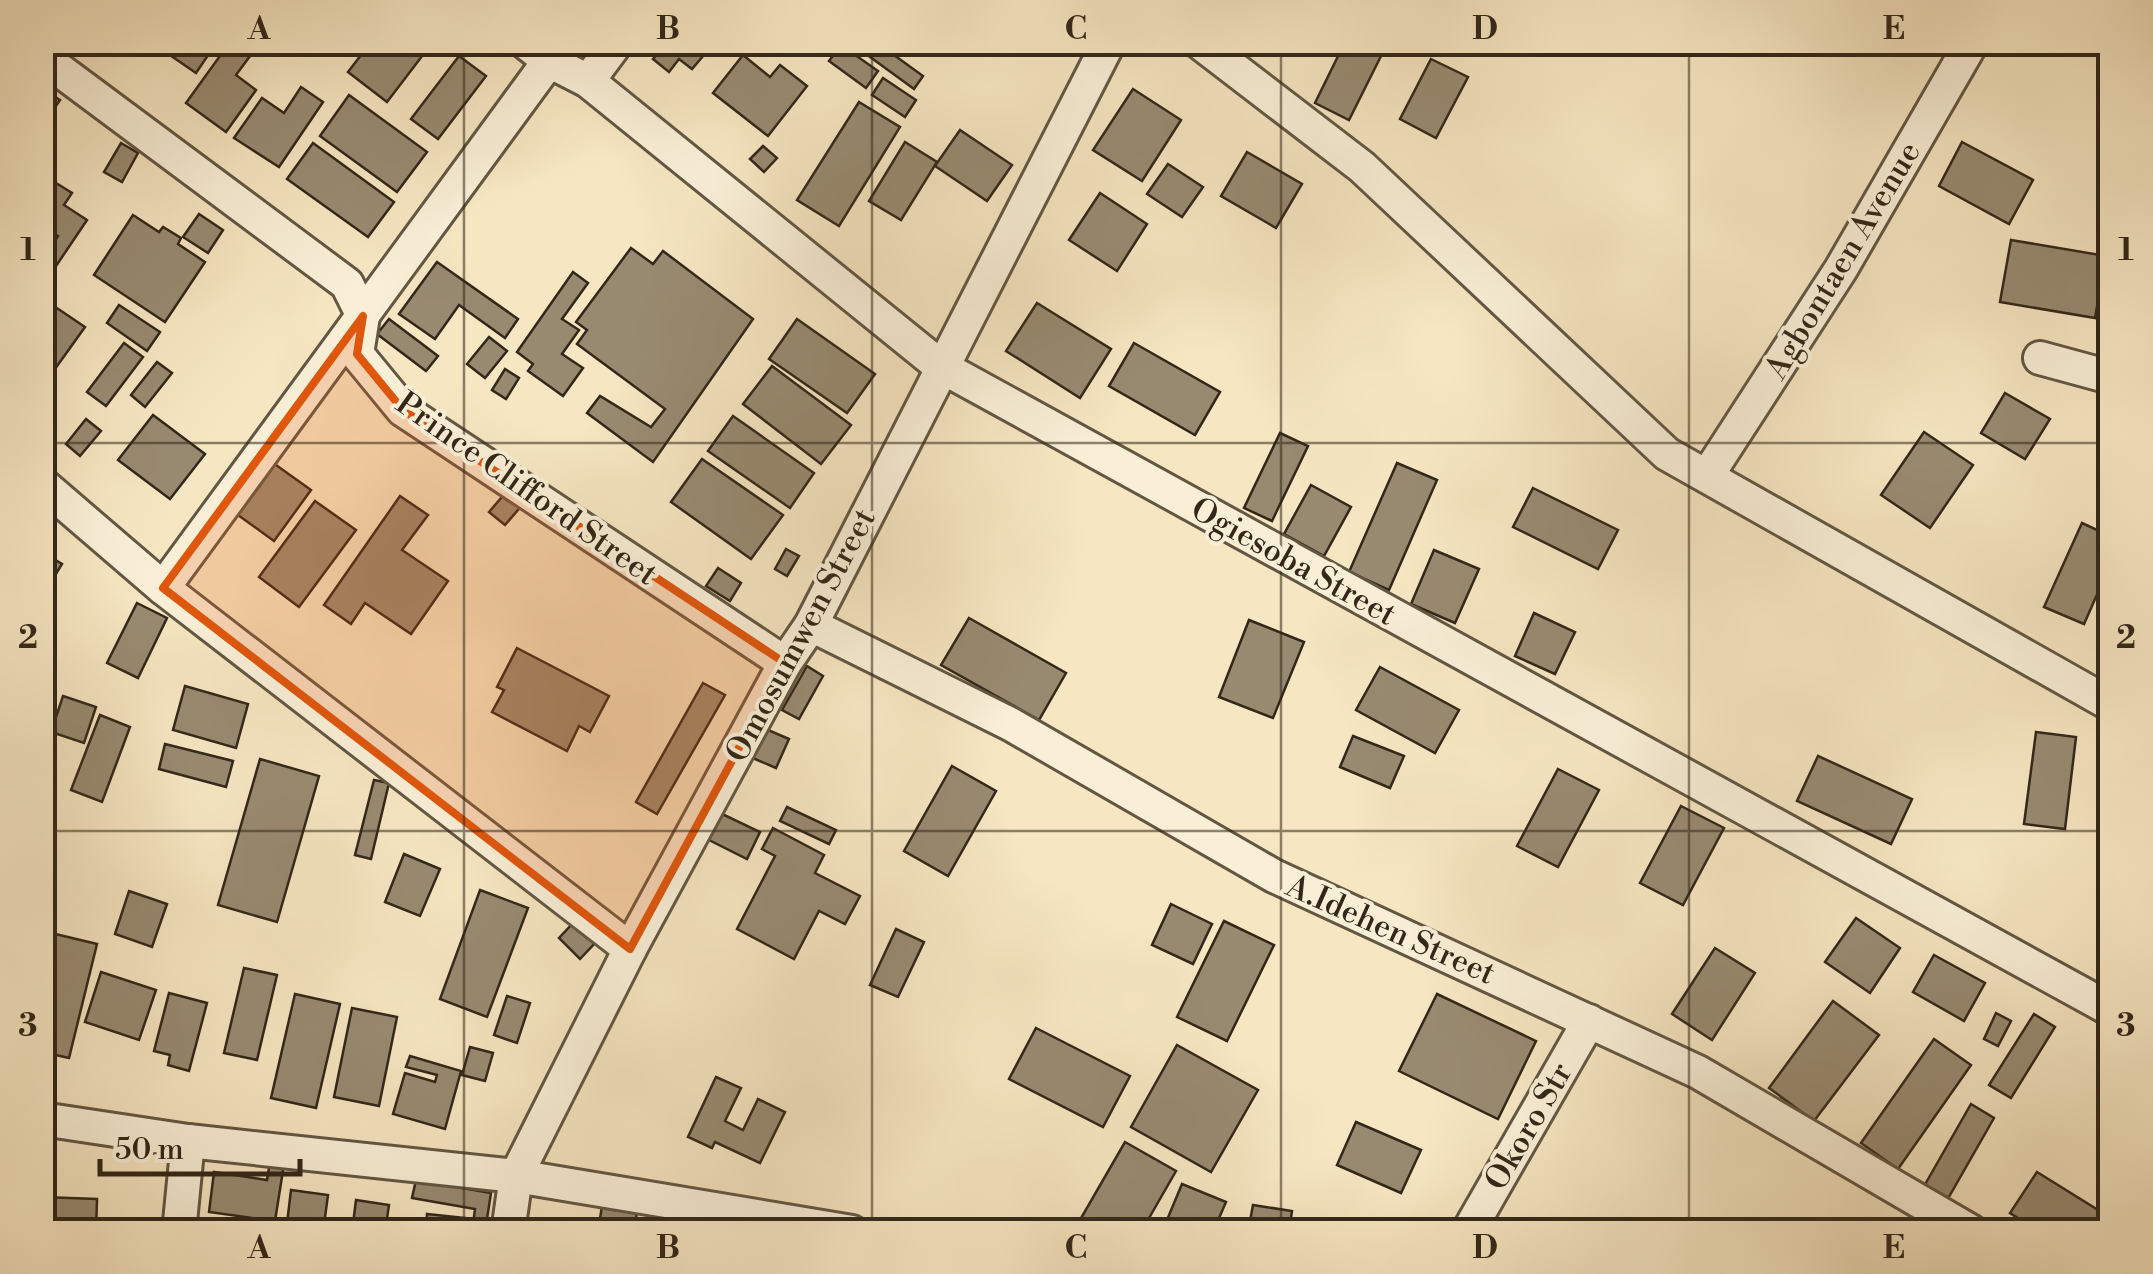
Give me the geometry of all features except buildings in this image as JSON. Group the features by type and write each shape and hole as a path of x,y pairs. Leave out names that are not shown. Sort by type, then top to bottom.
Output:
{"street":[{"path":"588,81 617,42"},
{"name":"Omosumwen Street","path":"508,1232 516,1176 630,949 785,663 810,625 1109,42"},
{"path":"1199,42 1362,167 1667,454 2110,704"},
{"name":"Agbontaen Avenue","path":"1707,476 1841,269 1972,42"},
{"path":"163,588 363,316 537,52"},
{"name":"Ogiesoba Street","path":"537,52 588,81 940,366 2110,1009"},
{"path":"42,57 347,284 363,316"},
{"name":"Prince Clifford Street","path":"363,316 357,354 403,410 785,663"},
{"path":"2040,358 2110,378"},
{"path":"42,484 163,588 630,949"},
{"name":"A.Idehen Street","path":"810,625 1012,725 1274,876 1698,1072 1972,1232"},
{"name":"Okoro Str","path":"1468,1232 1589,1021"},
{"path":"42,1119 188,1141 516,1176 776,1225 852,1232"},
{"path":"179,1232 188,1141"}],"highlighted area":[{"path":"363,316 357,354 403,410 785,663 630,949 163,588"}]}
